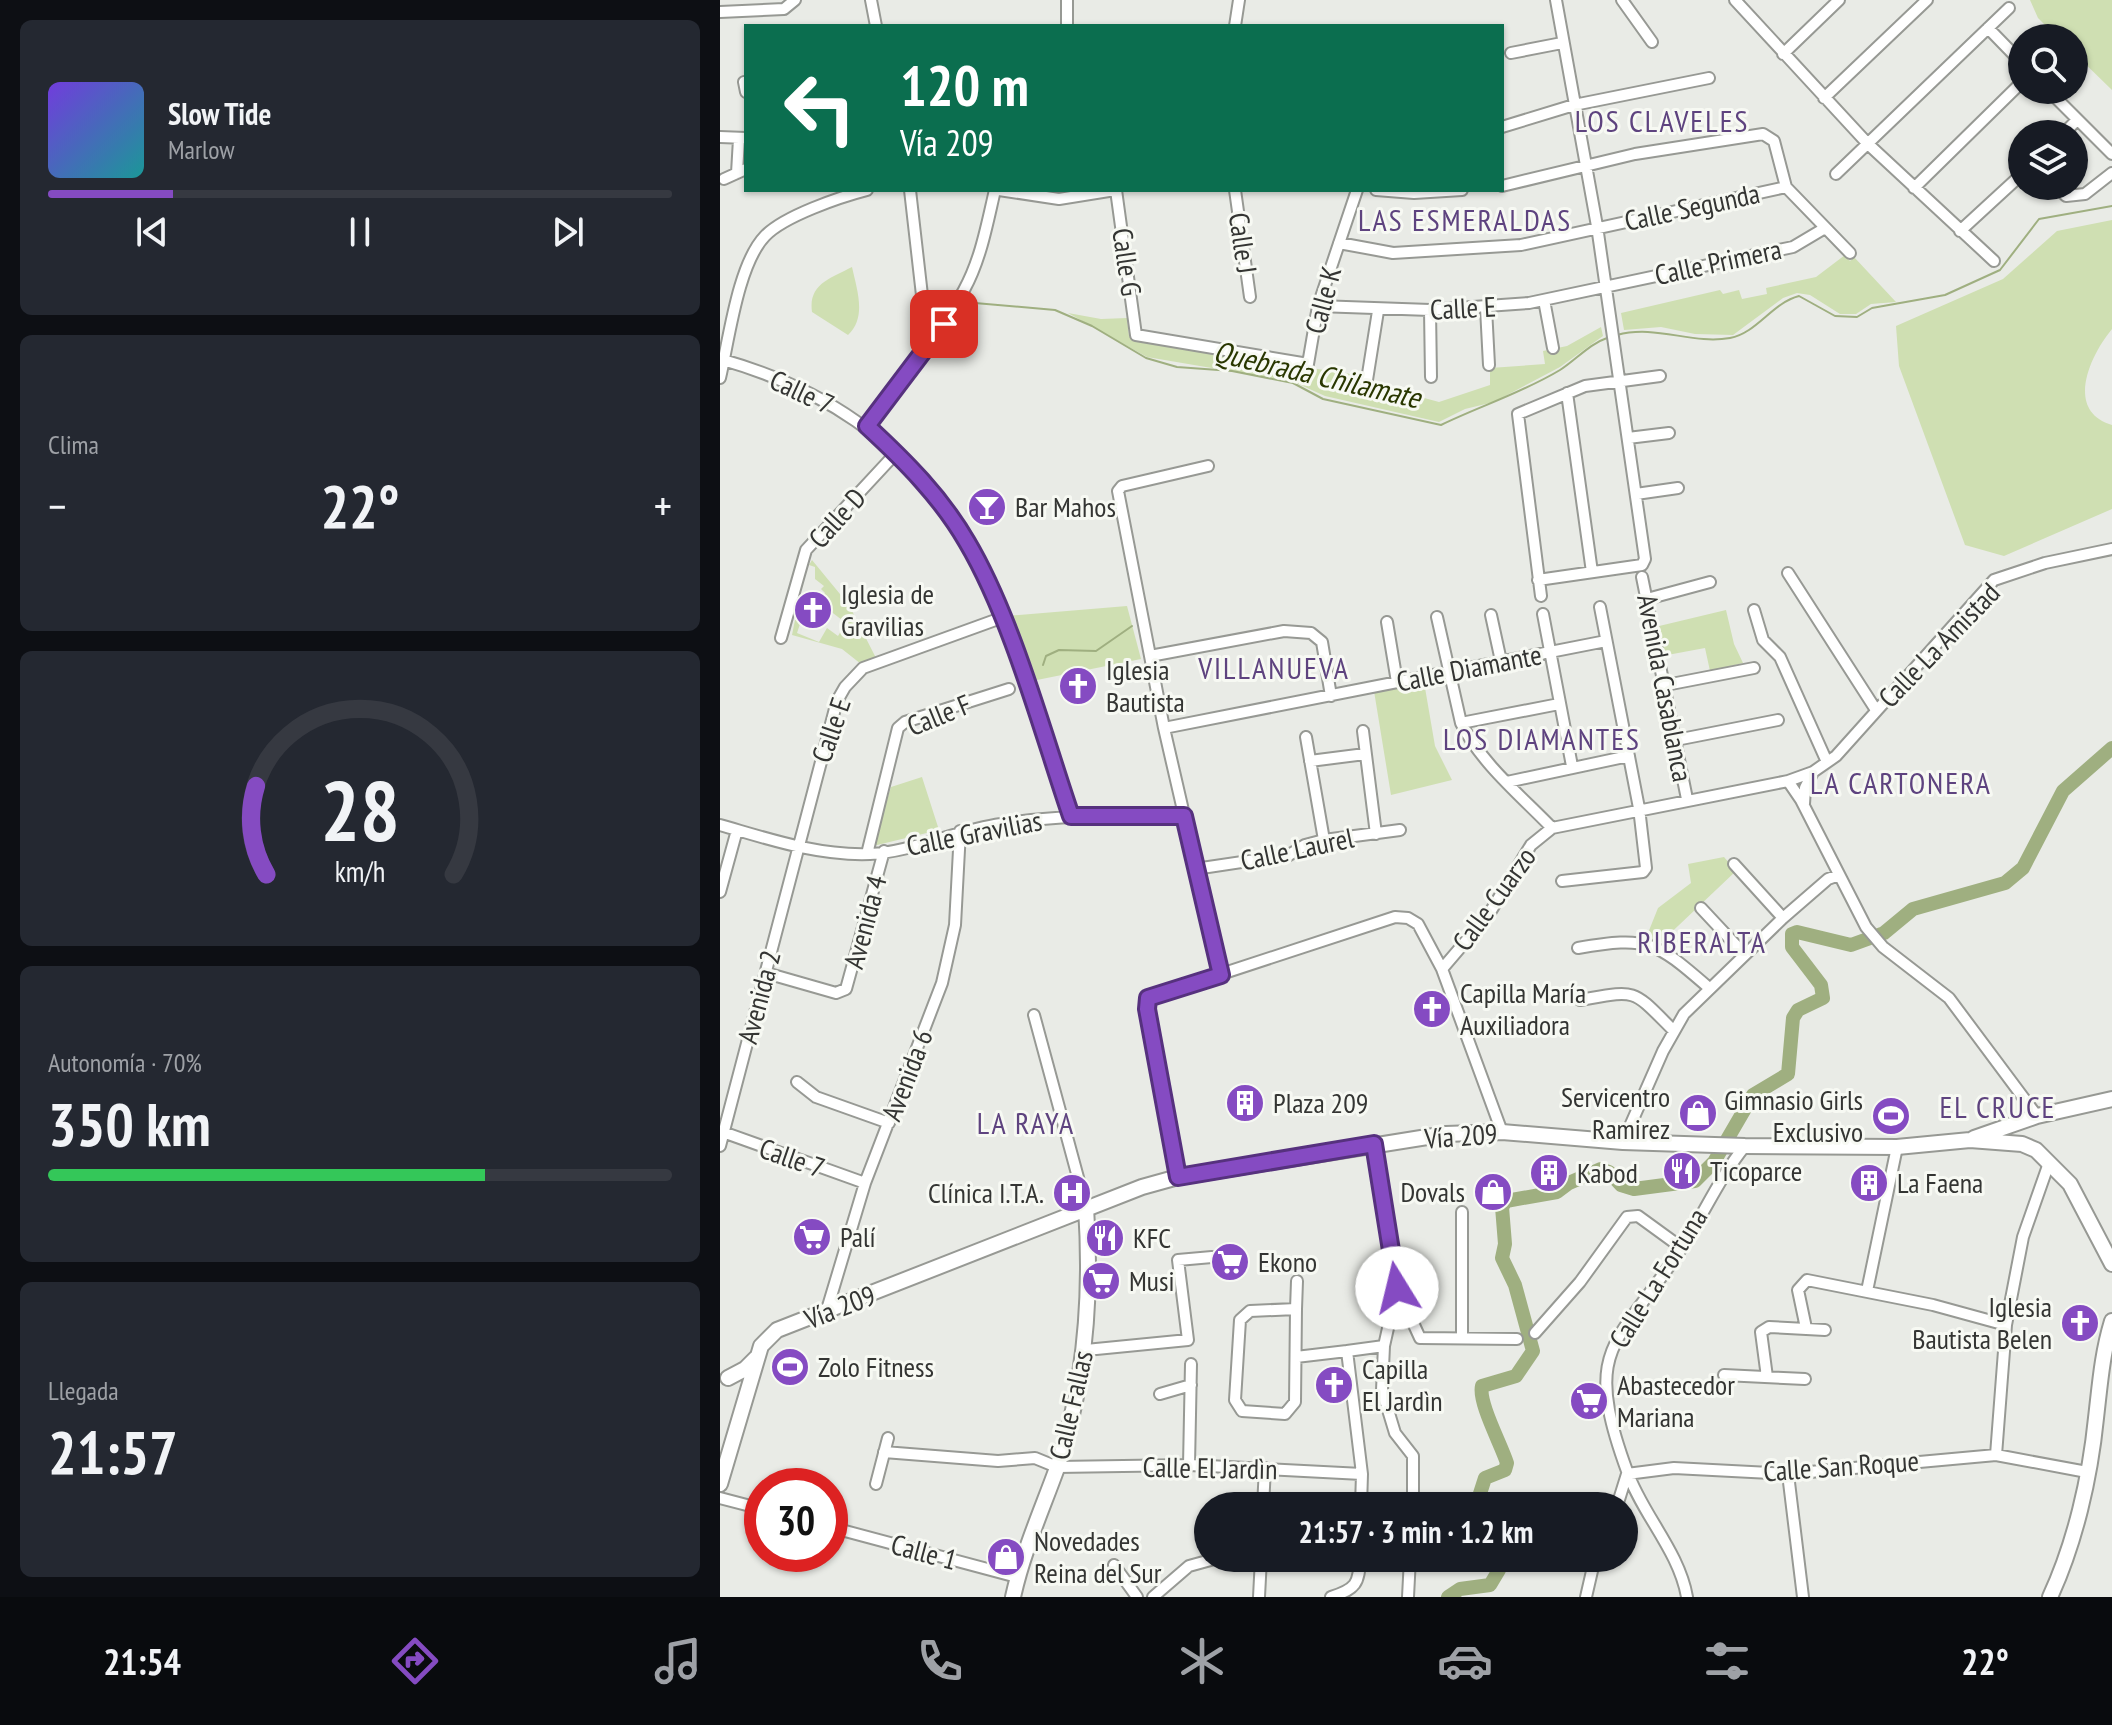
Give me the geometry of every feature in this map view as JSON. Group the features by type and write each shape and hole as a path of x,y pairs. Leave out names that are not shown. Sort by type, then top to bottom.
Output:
{"main road":[{"path":"1970,1140 2037,1116 2112,1099"},
{"path":"2037,1116 2025,1127 2029,1147 2070,1184 2112,1264"},
{"name":"Vía 209","path":"759,1355 765,1340 777,1330 1086,1207 1178,1177 1374,1144 1446,1134 1502,1132 1623,1142 1742,1146 1897,1147 1970,1140 2029,1147"},
{"name":"Calle Fallas","path":"1013,1597 1017,1577 1057,1467 1083,1374 1086,1350 1086,1207"},
{"path":"2050,1597 2064,1566 2087,1472 2101,1365 2111,1324"},
{"path":"724,1377 745,1369 759,1355"},
{"path":"720,1484 759,1355"},
{"path":"724,1377 739,1383 748,1399"}],"street":[{"path":"720,12 784,9 795,0"},
{"path":"871,0 876,24"},
{"path":"1067,0 1067,24"},
{"path":"1235,24 1239,0"},
{"path":"1538,580 1645,563 1607,285 1556,0"},
{"path":"1622,0 1652,42"},
{"path":"1783,54 1839,0"},
{"path":"1824,98 1927,0"},
{"path":"1743,3 1783,54 1868,144 1994,261"},
{"path":"1836,174 2009,8"},
{"path":"1988,28 2008,49"},
{"path":"1511,53 1562,43"},
{"path":"1504,126 1574,105 1709,78"},
{"path":"1914,188 2008,96"},
{"path":"2062,104 2077,120"},
{"path":"2088,131 2112,154"},
{"path":"1504,186 1635,154 1759,133 1774,141 1786,187 1850,253"},
{"path":"720,137 743,139 742,171 724,179"},
{"path":"2088,189 2112,173"},
{"name":"Calle Segunda","path":"1597,226 1786,187"},
{"path":"1960,231 2008,187"},
{"path":"720,378 747,267 764,237 842,197 860,192"},
{"path":"910,192 923,304 930,316 944,324"},
{"path":"867,426 944,324 965,289 981,252 996,192"},
{"path":"1011,192 1059,199 1096,192"},
{"name":"Calle G","path":"1116,192 1136,335 1308,364"},
{"name":"Calle J","path":"1235,192 1250,297"},
{"name":"Calle K","path":"1308,364 1318,306 1356,192"},
{"path":"1401,192 1430,192"},
{"path":"1339,243 1393,253 1464,250 1521,245 1597,226"},
{"name":"Calle Primera","path":"1607,285 1793,247 1825,228"},
{"name":"Calle E","path":"1318,306 1378,311 1486,308 1544,300 1607,285"},
{"path":"1544,300 1553,348"},
{"path":"1486,308 1489,365"},
{"path":"1430,310 1431,377"},
{"path":"1367,380 1378,311"},
{"name":"Calle 7","path":"722,360 805,389 867,426 932,492 966,541 1001,618 1071,816"},
{"path":"1541,596 1518,414 1585,386 1660,376"},
{"path":"1567,393 1592,572"},
{"path":"1628,438 1669,433"},
{"name":"Calle D","path":"781,638 806,550 896,453"},
{"path":"1208,466 1122,486 1118,491 1164,728 1221,975"},
{"path":"1636,494 1678,488"},
{"name":"Calle La Amistad","path":"1687,799 1788,781 1813,772 1827,762 1994,580 2045,563 2112,549"},
{"path":"1788,573 1876,710"},
{"name":"Avenida Casablanca","path":"1642,577 1687,799"},
{"path":"1647,599 1710,582"},
{"path":"1562,881 1643,872 1646,868 1639,808 1600,607"},
{"path":"1754,610 1763,640 1780,657 1827,762"},
{"path":"1543,614 1572,766"},
{"path":"1491,615 1501,661"},
{"path":"1437,617 1461,723 1481,755 1552,828"},
{"name":"Calle E","path":"798,847 831,717 845,687 863,668 1001,618"},
{"path":"1387,622 1397,682"},
{"path":"1150,656 1284,631 1305,631 1322,642 1331,696"},
{"name":"Calle Diamante","path":"1164,728 1606,641"},
{"path":"1666,685 1754,668"},
{"name":"Calle F","path":"867,854 898,728 905,722 1009,689"},
{"path":"1461,723 1559,704"},
{"path":"1676,740 1778,720"},
{"path":"1363,731 1376,834"},
{"path":"1306,737 1324,840"},
{"path":"1310,761 1365,754"},
{"path":"1507,782 1629,756"},
{"path":"1804,805 1805,788 1813,772"},
{"path":"1788,781 1804,805 1866,927 1883,947 1949,998 2037,1116"},
{"name":"Calle Cuarzo","path":"1442,969 1489,914 1531,845 1552,828 1687,799"},
{"name":"Calle Gravilias","path":"720,825 798,847 832,853 867,854 960,831 1071,816 1184,816"},
{"path":"720,892 737,830"},
{"name":"Calle Laurel","path":"1195,869 1289,855 1305,845 1324,840 1400,830"},
{"name":"Avenida 6","path":"826,1313 865,1183 938,994 951,949 960,873 960,831"},
{"name":"Avenida 2","path":"720,1146 798,847"},
{"name":"Avenida 4","path":"766,973 836,993 843,992 848,986 884,851"},
{"path":"1734,864 1783,918"},
{"path":"1623,1142 1673,1030 1708,987 1828,879 1839,875"},
{"path":"1701,908 1744,954"},
{"path":"1178,1177 1147,1009 1148,998 1395,917 1408,918 1418,924 1442,969 1502,1132"},
{"path":"1578,948 1616,941 1643,942 1672,956 1708,987"},
{"path":"1580,1000 1627,992 1636,995 1673,1030"},
{"path":"1034,1015 1086,1207"},
{"path":"797,1082 816,1097 889,1123"},
{"name":"Calle 7","path":"722,1132 865,1183"},
{"path":"1374,1144 1397,1288 1420,1338 1517,1339"},
{"name":"Calle La Fortuna","path":"1687,1597 1677,1569 1627,1474 1604,1385 1606,1367 1612,1346 1625,1323 1682,1248 1711,1192 1742,1146"},
{"path":"1867,1291 1897,1147"},
{"path":"1996,1455 2006,1325 2023,1237 2049,1163"},
{"path":"1462,1212 1462,1337"},
{"path":"1535,1333 1580,1282 1627,1217 1638,1216 1682,1248"},
{"path":"1086,1350 1188,1340 1178,1260 1212,1257"},
{"path":"1296,1309 1243,1314 1236,1387 1238,1408 1242,1411 1285,1414 1295,1402 1297,1281"},
{"path":"1806,1328 1798,1290 1803,1281 1867,1291 2006,1325"},
{"path":"1397,1288 1384,1346 1382,1390 1395,1433 1413,1456 1413,1492"},
{"path":"1767,1377 1761,1332 1769,1327 1825,1330"},
{"path":"1296,1357 1384,1346"},
{"path":"1347,1351 1361,1492"},
{"path":"1189,1465 1191,1364"},
{"path":"1724,1375 1805,1379"},
{"path":"1160,1394 1191,1385"},
{"path":"876,1484 888,1438"},
{"name":"Calle El Jardìn","path":"884,1452 998,1461 1026,1458 1057,1467 1189,1465 1362,1474"},
{"name":"Calle San Roque","path":"1627,1474 1674,1468 1788,1474 1996,1455 2087,1472"},
{"path":"1264,1492 1265,1468"},
{"path":"1621,1492 1627,1474"},
{"path":"1788,1474 1803,1597"},
{"path":"720,1498 744,1504"},
{"name":"Calle 1","path":"848,1532 1017,1577"},
{"path":"1114,1565 1137,1597"},
{"path":"1153,1597 1194,1565"},
{"path":"1259,1597 1260,1572"},
{"path":"1331,1597 1354,1590 1358,1585 1359,1572"},
{"path":"1408,1597 1409,1572"},
{"path":"1586,1597 1592,1572"}],"green space":[{"path":"2030,0 2112,0 2112,90 2088,67 2088,24 2044,24"},
{"path":"2112,220 2112,329 2090,368 2085,396 2089,408 2098,418 2112,425 2112,509 2004,556 1965,545 1899,366 1896,326 2003,279 2057,231"},
{"path":"1845,255 1850,261 1854,257 1896,302 1871,304 1856,314 1840,314 1810,295 1797,293 1783,298 1733,335 1695,334 1661,327 1624,330 1621,313 1720,290 1723,294 1739,290 1742,299 1767,294 1766,288 1816,277"},
{"path":"852,267 859,312 848,335 812,312 812,302 817,288"},
{"path":"1068,313 1101,319 1127,318 1129,336 1135,341 1364,376 1363,395 1406,393 1439,402 1490,385 1490,368 1545,364 1543,351 1567,346 1601,327 1603,336 1560,367 1494,402 1465,409 1439,422 1325,396 1294,382 1147,357"},
{"path":"812,560 849,605 876,658 861,664 842,649 792,635 795,620 801,621 797,633 819,642 827,628 838,636 846,623 817,601 825,593 821,589 824,586 815,579 815,567 809,565"},
{"path":"1127,606 1141,659 1032,681 1006,616"},
{"path":"1726,610 1734,644 1743,663 1710,671 1705,648 1662,656 1655,627"},
{"path":"1424,682 1435,746 1452,780 1391,795 1374,691"},
{"path":"922,777 939,830 873,846 891,787"},
{"path":"1724,857 1736,871 1659,944 1646,938 1658,908 1691,883 1688,864"}],"waterway":[{"name":"Quebrada Chilamate","path":"1617,335 1646,332 1702,339 1730,338 1740,335 1781,305 1799,296 1835,316 1857,317 1872,308 1945,295 2000,270 2039,219 2112,206"},
{"name":"Quebrada Chilamate","path":"975,303 1055,310 1092,326 1146,358 1177,367 1232,371 1293,383 1323,399 1441,425 1546,378 1607,338"},
{"path":"1043,665 1046,656 1059,650 1096,651 1132,626"},
{"path":"1480,1492 1485,1478 1505,1470 1507,1463 1487,1412 1482,1386 1516,1376 1533,1351 1515,1285 1502,1258 1505,1244 1502,1207 1506,1201 1557,1192 1569,1183 1601,1169 1609,1172 1621,1185 1634,1189 1695,1181 1714,1162 1753,1095 1788,1074 1793,1018 1798,1010 1823,998 1821,985 1792,947 1792,934 1797,932 1851,945 1884,933 1913,909 2005,883 2023,868 2063,791 2112,748"},
{"path":"1448,1597 1460,1589 1490,1585 1498,1572"}],"place":[{"name":"Bar Mahos","path":"987,507"},
{"name":"Iglesia de Gravilias","path":"813,610"},
{"name":"Iglesia Bautista","path":"1078,686"},
{"name":"Capilla María Auxiliadora","path":"1432,1009"},
{"name":"Plaza 209","path":"1245,1103"},
{"name":"Servicentro Ramirez","path":"1698,1113"},
{"name":"Gimnasio Girls Exclusivo","path":"1891,1116"},
{"name":"Ticoparce","path":"1682,1171"},
{"name":"Kabod","path":"1549,1173"},
{"name":"La Faena","path":"1869,1183"},
{"name":"Dovals","path":"1493,1192"},
{"name":"Clínica I.T.A.","path":"1072,1193"},
{"name":"Palí","path":"812,1237"},
{"name":"KFC","path":"1105,1238"},
{"name":"Ekono","path":"1230,1262"},
{"name":"Musi","path":"1101,1281"},
{"name":"Iglesia Bautista Belen","path":"2080,1323"},
{"name":"Zolo Fitness","path":"790,1367"},
{"name":"Capilla El Jardìn","path":"1334,1385"},
{"name":"Abastecedor Mariana","path":"1589,1401"},
{"name":"Novedades Reina del Sur","path":"1006,1557"}],"district":[{"name":"LOS CLAVELES","path":"1662,122"},
{"name":"LAS ESMERALDAS","path":"1465,221"},
{"name":"VILLANUEVA","path":"1274,669"},
{"name":"LOS DIAMANTES","path":"1542,740"},
{"name":"LA CARTONERA","path":"1901,784"},
{"name":"RIBERALTA","path":"1702,943"},
{"name":"EL CRUCE","path":"1998,1108"},
{"name":"LA RAYA","path":"1026,1124"}],"route":[{"path":"944,324 867,426 932,492 966,541 1001,618 1071,816 1184,816 1221,975 1148,998 1147,1009 1178,1177 1374,1144 1397,1288"}]}
